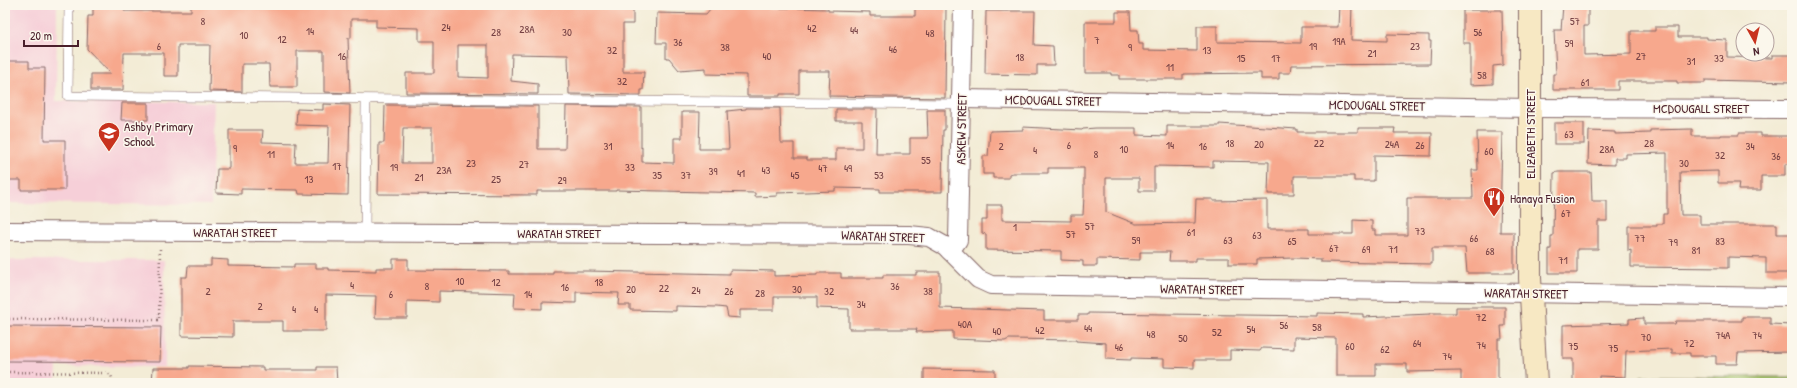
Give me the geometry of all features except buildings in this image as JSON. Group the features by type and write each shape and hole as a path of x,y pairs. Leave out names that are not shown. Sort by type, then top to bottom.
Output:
{"street":[{"name":"ASKEW STREET","path":"950,251 958,240 963,5"},
{"name":"ELIZABETH STREET","path":"1530,5 1531,294 1536,383"},
{"name":"MCDOUGALL STREET","path":"962,101 1530,108 1792,109"},
{"name":"WARATAH STREET","path":"5,231 909,235 929,237 946,246 978,279 997,286 1792,297"}],"lane":[{"path":"69,5 68,96 366,100 962,101"},
{"path":"364,232 366,100"}],"path":[{"path":"5,319 159,320 161,232"},
{"path":"5,372 107,373 111,375 113,382"}],"shaded area":[{"name":"Ashby Primary School","path":"5,5 57,5 56,101 214,102 211,205 5,203"},
{"path":"5,260 164,260 165,367 57,366 56,383 5,383"}],"green space":[{"path":"1641,376 1792,377 1792,383 1641,383"}],"place":[{"name":"Ashby Primary School","path":"109,152"},
{"name":"Hanaya Fusion","path":"1494,218"}]}
